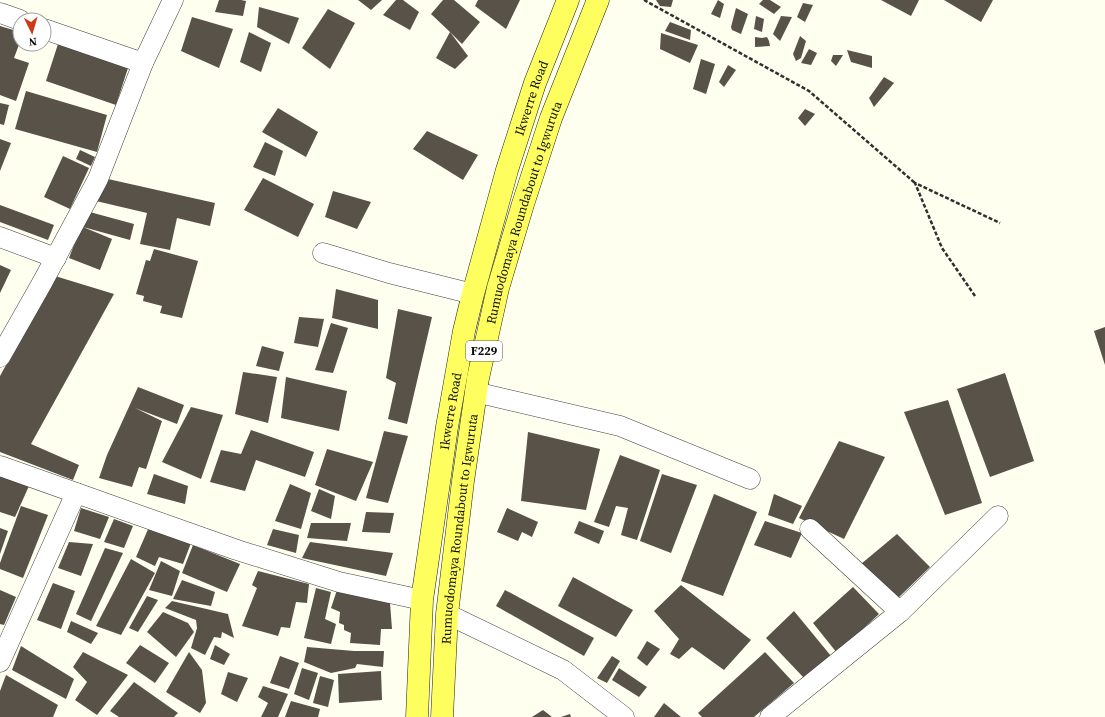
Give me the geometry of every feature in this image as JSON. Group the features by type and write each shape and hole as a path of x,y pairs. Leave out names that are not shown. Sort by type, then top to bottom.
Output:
{"main road":[{"name":"Ikwerre Road","path":"417,717 422,600 447,427 464,331 507,170 531,98 568,0"},
{"name":"Rumuodomaya Roundabout to Igwuruta","path":"442,717 447,614 475,392 498,288 523,204 550,118 598,0"}],"street":[{"path":"0,357 56,258 98,179 143,63 173,0"},
{"path":"0,13 12,17"},
{"path":"52,32 143,63"},
{"path":"0,237 56,258"},
{"path":"323,253 389,273 473,294"},
{"path":"475,392 620,426 750,479"},
{"path":"0,466 236,550 339,582 422,600"},
{"path":"0,662 76,493"},
{"path":"770,717 900,612 998,516"},
{"path":"810,529 900,612"},
{"path":"447,614 563,670 624,717"}],"path":[{"path":"644,0 809,92 915,183 1000,223"},
{"path":"915,183 942,248 975,296"}],"building":[{"path":"219,0 246,1 243,16 215,12"},
{"path":"358,0 382,0 371,10"},
{"path":"396,0 403,0 419,12 410,30 383,15"},
{"path":"443,0 454,0 480,22 462,44 431,14"},
{"path":"478,0 520,0 506,29 475,6"},
{"path":"656,0 673,0 671,7 660,6"},
{"path":"718,0 724,4 720,18 711,14"},
{"path":"763,0 770,0 781,7 774,14 759,4"},
{"path":"881,0 919,0 911,16"},
{"path":"944,0 993,0 981,22"},
{"path":"803,3 813,5 805,22 797,17"},
{"path":"259,7 299,18 289,44 257,27"},
{"path":"736,8 748,14 741,34 732,30 731,27"},
{"path":"328,9 355,23 330,69 302,48"},
{"path":"756,16 764,19 762,32 754,29"},
{"path":"781,16 792,17 780,41 773,34"},
{"path":"192,17 233,29 219,68 181,51"},
{"path":"670,22 691,30 690,40 665,31"},
{"path":"0,26 12,30 12,52 16,52 14,58 29,63 16,101 0,95"},
{"path":"249,32 271,43 261,72 240,62"},
{"path":"450,32 468,56 455,69 436,58"},
{"path":"661,33 698,45 690,63 660,49"},
{"path":"800,36 806,41 801,58 796,61 793,54"},
{"path":"755,37 767,37 770,46 755,47"},
{"path":"58,44 128,68 116,105 46,81"},
{"path":"809,49 817,53 811,65 801,63"},
{"path":"847,50 872,56 872,68 851,62"},
{"path":"833,55 843,55 836,66 831,61"},
{"path":"701,59 715,64 706,94 693,89"},
{"path":"728,65 736,70 724,87 719,82"},
{"path":"884,77 894,83 874,107 869,98"},
{"path":"26,91 107,115 97,152 15,129"},
{"path":"0,103 9,105 4,125 0,124"},
{"path":"278,108 318,132 306,157 262,132"},
{"path":"805,109 815,114 805,126 798,118"},
{"path":"427,131 478,155 463,180 413,149"},
{"path":"0,139 11,143 0,171"},
{"path":"265,142 283,151 275,176 253,167"},
{"path":"80,150 95,157 91,166 76,159"},
{"path":"63,156 89,168 70,209 44,197"},
{"path":"263,178 314,204 298,237 244,210"},
{"path":"108,179 215,203 210,226 177,218 170,250 140,244 147,213 96,201"},
{"path":"333,191 371,202 357,229 325,217"},
{"path":"0,205 54,225 48,240 0,222"},
{"path":"86,211 134,224 130,240 83,227 112,239 100,270 69,258"},
{"path":"154,249 198,261 182,318 160,313 162,306 143,301 144,296 136,294 146,260 150,261"},
{"path":"0,265 11,270 0,293"},
{"path":"55,276 114,294 31,444 79,465 73,480 0,452 0,376"},
{"path":"336,289 378,300 378,329 332,318"},
{"path":"398,309 432,317 407,424 388,419 396,383 386,378"},
{"path":"299,317 324,319 318,347 294,343"},
{"path":"331,323 348,328 333,373 315,370"},
{"path":"1105,327 1105,365 1094,331"},
{"path":"262,346 284,352 279,371 256,366"},
{"path":"243,372 277,377 268,423 235,414"},
{"path":"1005,373 1034,461 990,477 957,389"},
{"path":"286,377 347,391 339,431 281,418"},
{"path":"138,387 184,405 177,424 135,408 162,421 146,469 139,467 132,487 99,478 107,455"},
{"path":"948,400 982,503 945,515 904,412"},
{"path":"191,407 223,415 201,479 162,462"},
{"path":"251,430 314,452 305,477 256,460 245,491 210,482 221,450 241,454"},
{"path":"384,431 408,436 388,503 366,498"},
{"path":"528,432 600,449 586,510 521,501"},
{"path":"839,441 885,457 844,539 799,518"},
{"path":"327,449 373,462 356,501 315,485"},
{"path":"620,455 660,470 637,540 621,535 628,508 616,506 609,527 594,522"},
{"path":"154,474 188,486 185,504 147,494"},
{"path":"662,474 697,485 671,553 640,541"},
{"path":"0,475 29,486 15,517 0,512"},
{"path":"290,484 311,493 301,529 275,521"},
{"path":"319,489 335,496 331,519 311,511"},
{"path":"714,494 757,512 723,596 681,581"},
{"path":"774,494 802,506 793,524 768,515"},
{"path":"21,506 48,515 23,578 0,569 0,563"},
{"path":"81,508 109,517 100,539 74,531"},
{"path":"507,508 538,522 532,537 522,532 518,541 497,532"},
{"path":"366,512 394,513 390,533 362,532"},
{"path":"114,519 133,526 124,548 104,542"},
{"path":"579,521 604,531 599,544 574,533"},
{"path":"765,521 802,533 791,558 754,545"},
{"path":"311,523 351,523 347,541 307,538"},
{"path":"149,527 191,543 183,564 159,557 155,566 136,557"},
{"path":"0,528 8,531 0,554"},
{"path":"273,529 299,535 296,553 267,545"},
{"path":"897,534 930,567 896,600 861,564"},
{"path":"69,542 93,544 81,576 58,568"},
{"path":"310,542 393,553 386,576 302,558"},
{"path":"193,545 240,564 227,592 182,573"},
{"path":"105,548 123,553 91,621 76,614"},
{"path":"131,559 155,573 121,635 96,626"},
{"path":"161,561 180,571 172,596 149,590"},
{"path":"258,571 309,584 307,603 296,602 290,628 281,627 278,636 242,626 257,588 252,585"},
{"path":"573,577 633,610 616,637 558,606"},
{"path":"182,580 215,592 211,606 173,599"},
{"path":"53,583 75,591 61,629 37,620"},
{"path":"681,585 751,640 724,670 692,647 679,659 670,654 679,639 654,611"},
{"path":"853,587 879,614 837,653 813,623"},
{"path":"316,588 331,592 325,619 336,624 331,644 304,638"},
{"path":"0,590 16,597 4,625 0,624"},
{"path":"337,590 390,603 392,629 381,629 380,645 350,643 351,633 344,630 344,625 339,623 340,612 331,608"},
{"path":"505,590 594,638 584,656 496,606"},
{"path":"147,596 158,600 138,632 129,628"},
{"path":"172,601 228,614 234,638 222,632 221,638 214,637 205,655 191,648 197,628 196,620 165,608"},
{"path":"794,611 831,656 804,678 766,638"},
{"path":"163,612 188,623 194,632 176,657 147,632"},
{"path":"71,621 98,633 91,644 67,632"},
{"path":"647,641 660,649 647,666 637,658"},
{"path":"140,645 169,663 155,683 126,663"},
{"path":"215,645 230,654 224,665 210,659"},
{"path":"21,646 74,679 66,699 12,670"},
{"path":"307,647 354,651 384,651 383,667 357,664 355,668 331,673 304,662"},
{"path":"83,652 128,675 97,715 75,700 87,682 73,667"},
{"path":"189,652 202,670 206,703 200,713 166,692"},
{"path":"765,652 794,683 754,717 702,717 698,713"},
{"path":"280,656 299,663 289,689 270,683"},
{"path":"612,656 620,661 607,683 597,678"},
{"path":"302,668 318,673 309,700 294,694"},
{"path":"619,668 647,687 639,697 612,680"},
{"path":"381,671 382,700 339,703 338,674"},
{"path":"228,672 248,678 237,702 221,694"},
{"path":"6,675 58,705 53,717 0,717 0,691"},
{"path":"320,676 334,680 328,707 313,703"},
{"path":"134,682 178,713 174,717 119,717 110,711"},
{"path":"263,686 288,694 278,717 261,717 268,703 258,697"},
{"path":"291,701 320,709 318,717 285,717"},
{"path":"664,703 681,717 654,717"},
{"path":"543,710 552,717 532,717"},
{"path":"570,714 571,717 561,717"}]}
